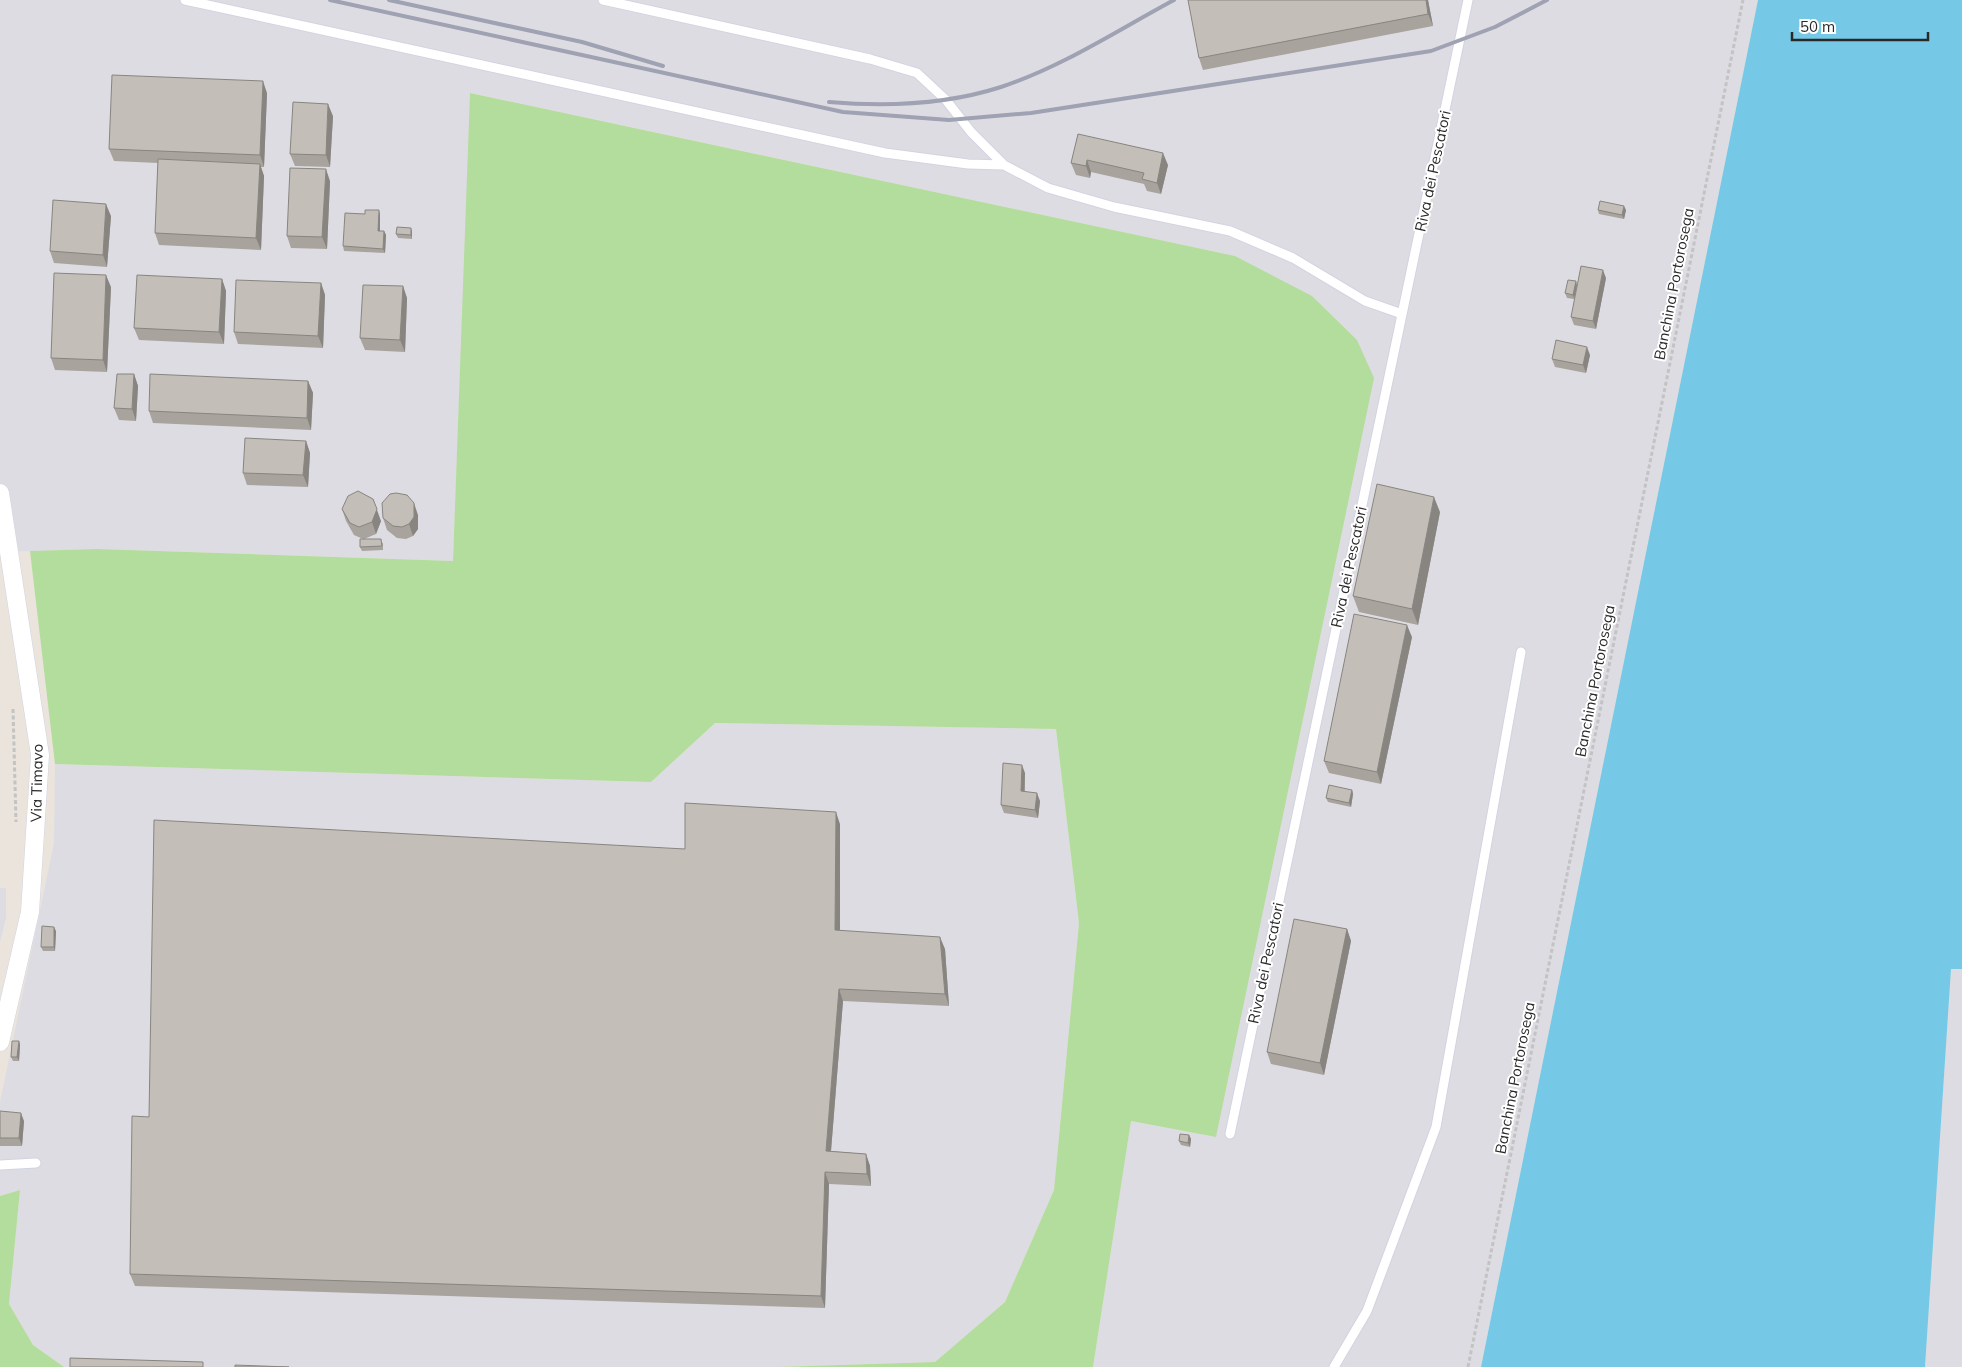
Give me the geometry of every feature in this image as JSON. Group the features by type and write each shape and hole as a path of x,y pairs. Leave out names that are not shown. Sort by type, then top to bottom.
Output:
{"street":[{"name":"Via Timavo","path":"0,1042 30,912 40,755 1,500"}],"lane":[{"path":"185,0 885,153 968,164 1004,165"},
{"path":"603,0 870,59 917,73 946,100 971,132 1004,165 1048,188 1095,202 1230,232 1293,258 1365,301 1402,314"},
{"name":"Riva dei Pescatori","path":"1230,1134 1468,0"},
{"path":"1334,1367 1367,1311 1436,1127 1520,652"},
{"path":"0,1165 36,1163"}],"path":[{"name":"Banchina Portorosega","path":"1468,1367 1743,0"},
{"path":"13,702 16,831"}],"shaded area":[{"path":"0,0 1758,0 1481,1367 1093,1367 1131,1121 1216,1137 1235,256 471,93 453,561 97,549 0,552"},
{"path":"715,723 1056,729 1079,923 1054,1190 1005,1302 935,1362 778,1367 64,1367 33,1345 9,1304 20,1190 0,1196 0,1102 54,843 55,764 651,782"},
{"path":"0,888 6,888 6,918 0,942"},
{"path":"1951,968 1962,969 1962,1367 1925,1367"}],"green space":[{"path":"470,93 1235,256 1312,296 1357,340 1374,378 1216,1137 1131,1121 1093,1367 778,1367 935,1362 1005,1302 1054,1190 1079,923 1056,729 715,723 651,782 55,764 30,551 97,549 453,561"},
{"path":"20,1190 9,1304 33,1345 64,1367 0,1367 0,1196"}],"water":[{"path":"1758,0 1962,0 1962,969 1951,969 1925,1367 1481,1367"}],"building":[{"path":"1188,0 1426,0 1428,14 1199,58"},
{"path":"112,75 263,81 260,155 109,149"},
{"path":"293,102 328,104 326,155 290,154"},
{"path":"1078,134 1163,153 1157,183 1142,179 1144,173 1087,160 1086,166 1071,163"},
{"path":"158,159 260,164 256,238 155,233"},
{"path":"290,168 326,169 322,237 287,236"},
{"path":"53,200 106,204 103,255 50,251"},
{"path":"1600,201 1624,206 1622,215 1598,210"},
{"path":"365,210 379,210 378,231 384,231 383,249 343,246 345,213 365,214"},
{"path":"397,227 411,228 411,235 396,234"},
{"path":"1581,266 1603,270 1593,321 1571,317"},
{"path":"54,273 106,275 103,360 51,358"},
{"path":"137,275 222,279 219,332 134,328"},
{"path":"236,280 321,283 318,336 234,332"},
{"path":"1568,280 1576,281 1573,295 1565,293"},
{"path":"363,285 403,286 400,340 360,338"},
{"path":"1556,340 1587,347 1583,365 1552,359"},
{"path":"117,374 134,374 132,409 114,408"},
{"path":"150,374 308,381 307,418 149,411"},
{"path":"245,438 306,441 303,475 243,473"},
{"path":"1377,484 1434,497 1412,609 1353,596"},
{"path":"358,491 373,499 377,509 372,522 359,527 350,523 342,509 348,496"},
{"path":"390,494 407,495 414,503 414,517 409,524 402,527 393,526 383,518 382,503"},
{"path":"360,539 381,539 382,546 360,547"},
{"path":"1354,614 1407,625 1377,772 1324,761"},
{"path":"1003,763 1022,765 1021,791 1037,793 1035,810 1001,805"},
{"path":"1329,785 1352,790 1349,803 1326,798"},
{"path":"685,803 836,812 835,930 940,937 945,994 839,989 826,1151 866,1154 867,1174 825,1172 821,1296 130,1274 132,1116 149,1117 154,820 685,849"},
{"path":"1294,919 1347,929 1320,1063 1267,1052"},
{"path":"42,926 54,927 54,947 41,947"},
{"path":"12,1041 19,1041 17,1057 11,1057"},
{"path":"0,1111 21,1113 19,1138 0,1138"},
{"path":"1180,1134 1189,1135 1188,1143 1179,1141"},
{"path":"70,1358 203,1362 203,1367 70,1367"},
{"path":"235,1365 289,1367 235,1367"}],"railway":[{"path":"330,0 843,112 949,120 1031,113 1431,51 1495,27 1547,0"},
{"path":"389,0 582,42 663,66"},
{"path":"829,102 851,104 916,103 959,98 1001,87 1068,59 1174,0"}]}
